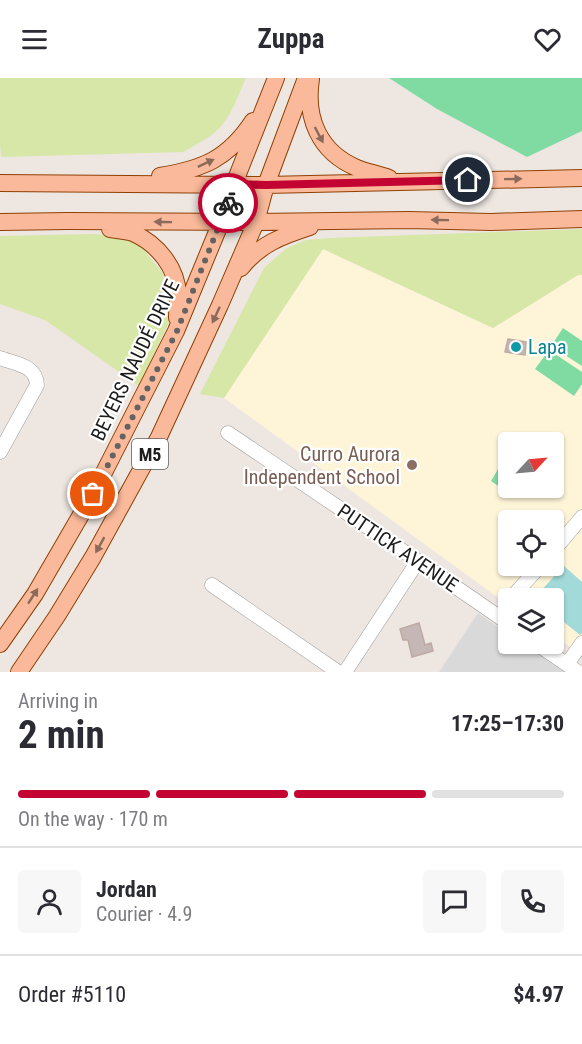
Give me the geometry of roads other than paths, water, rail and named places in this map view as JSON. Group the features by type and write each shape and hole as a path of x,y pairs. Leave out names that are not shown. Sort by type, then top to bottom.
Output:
{"main road":[{"name":"M5","path":"19,672 93,557 159,437 230,283 255,222 266,185 306,78"},
{"path":"311,78 312,117 322,141 340,158 357,168 396,181"},
{"path":"109,184 182,172 205,165 221,156 238,142 273,86"},
{"name":"BEYERS NAUDÉ DRIVE","path":"0,644 35,594 93,494 177,331 273,86"},
{"path":"0,183 266,185 582,178"},
{"path":"0,222 340,220 492,222 582,219"},
{"path":"230,283 247,260 271,241 311,226 340,220"},
{"path":"68,221 132,233 155,246 167,260 174,276 178,293 177,331"}],"street":[{"path":"0,358 30,369 36,375 37,380 36,387 0,452"},
{"name":"PUTTICK AVENUE","path":"228,433 498,616"},
{"path":"564,538 582,516"},
{"path":"345,672 418,561"},
{"path":"521,588 531,576"},
{"path":"212,585 338,672"},
{"path":"552,654 572,668 582,643"}],"water":[{"path":"564,566 582,582 582,633 580,635 564,622 564,588 543,588 555,576 564,576"}],"place":[{"name":"Lapa","path":"516,347"},
{"name":"Curro Aurora Independent School","path":"412,465"}]}
